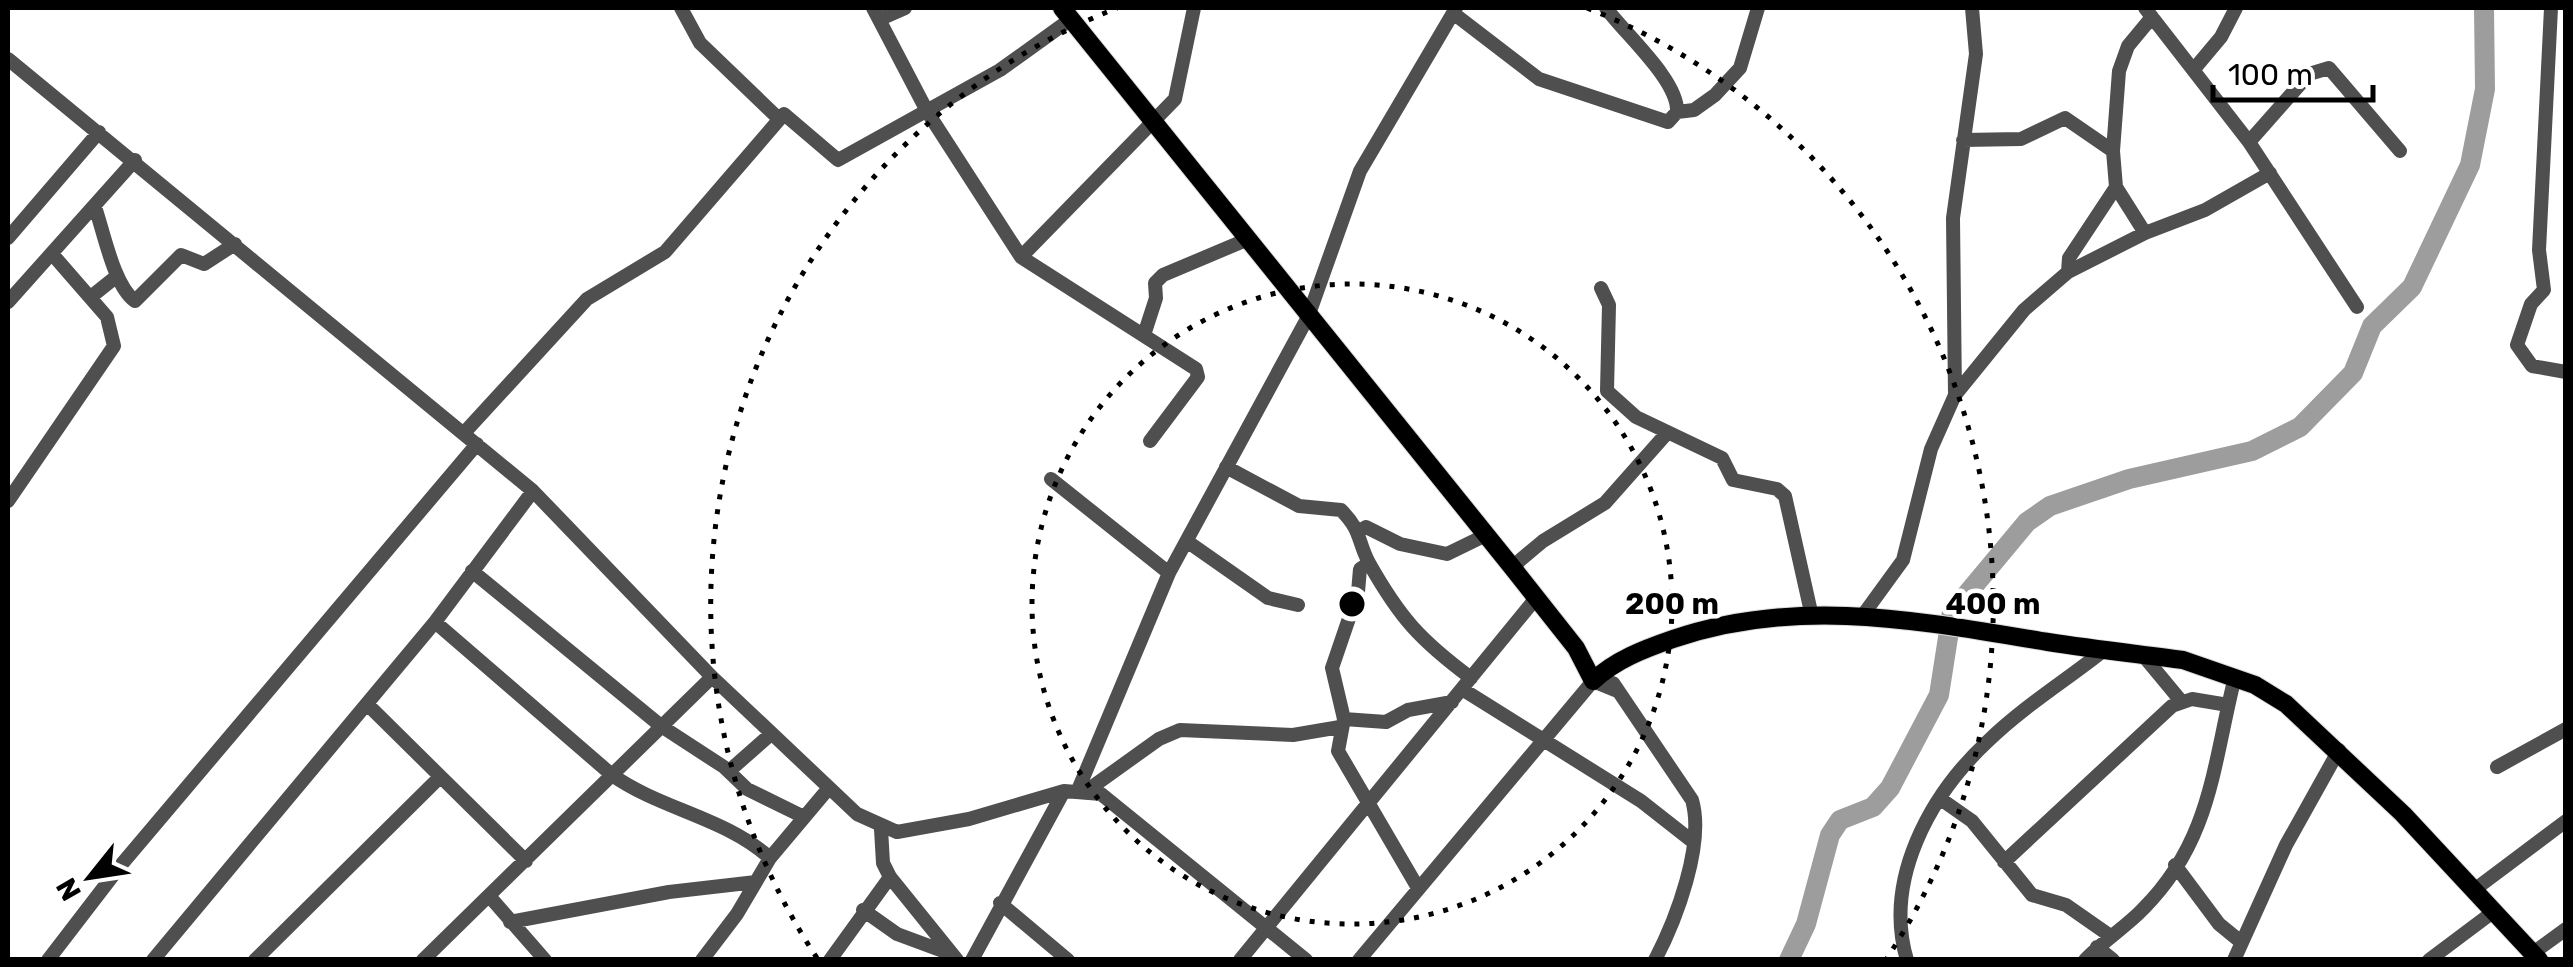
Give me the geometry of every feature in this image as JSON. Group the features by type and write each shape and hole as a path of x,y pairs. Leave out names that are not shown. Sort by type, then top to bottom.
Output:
{"main road":[{"path":"1066,13 1600,674 1660,643 1717,625 1811,612 1900,619 2183,660 2235,676 2286,704 2338,750 2536,956"}],"street":[{"path":"681,8 700,43 779,119"},
{"path":"905,8 877,13 928,114 1021,256 1188,361 1198,378 1150,441"},
{"path":"1021,256 1174,99 1194,8"},
{"path":"972,960 1000,903 1076,791 1169,573 1308,317 1360,171 1455,10 1539,78 1668,122 1677,112 1678,98 1666,78 1606,8"},
{"path":"1677,112 1694,110 1715,96 1740,68 1758,8"},
{"path":"1955,395 1953,218 1976,54 1972,8"},
{"path":"2195,68 2221,37 2236,8"},
{"path":"2145,233 2116,188 2113,151 2119,71 2148,12 2249,142 2357,307"},
{"path":"464,433 586,299 665,252 786,114 838,160 928,114 1000,70 1066,13"},
{"path":"2557,15 2541,163 2538,250 2544,290 2532,304 2517,345 2532,366 2566,372"},
{"path":"8,59 533,491 712,677 828,789 881,828 897,832 932,828 1076,791 1180,730 1293,735 1342,723 1386,722 1408,710 1452,702"},
{"path":"2249,142 2309,74 2328,68 2400,151"},
{"path":"1962,140 2021,139 2065,118 2113,151"},
{"path":"8,238 99,132"},
{"path":"8,302 135,160"},
{"path":"1863,615 1903,560 1932,449 1955,395 2024,310 2068,272 2145,233 2205,210 2270,173"},
{"path":"2068,272 2069,258 2116,188"},
{"path":"95,207 118,276 135,301 181,255 204,264 235,244"},
{"path":"1144,336 1156,298 1155,283 1162,275 1246,240"},
{"path":"8,502 109,360 114,335 92,296 53,255"},
{"path":"92,296 118,276"},
{"path":"1601,288 1609,305 1607,391 1636,417 1722,458 1732,480 1777,489 1785,496 1811,612"},
{"path":"1512,567 1542,542 1605,504 1667,434"},
{"path":"48,960 121,865 477,444"},
{"path":"1226,467 1299,506 1341,510 1361,530 1370,563 1419,639 1467,684 1540,742 1641,801 1692,841"},
{"path":"1051,478 1169,573"},
{"path":"153,960 434,622 533,491"},
{"path":"1361,530 1366,527 1400,544 1447,554 1486,535"},
{"path":"1188,542 1268,598 1298,605"},
{"path":"1370,563 1360,569 1358,592 1332,668 1342,723 1340,758 1418,888"},
{"path":"472,571 661,726 729,771 747,790 804,817"},
{"path":"1240,960 1536,598"},
{"path":"434,622 612,776 640,795 732,829 770,858"},
{"path":"1907,960 1898,910 1904,872 1918,837 1986,742 2104,651"},
{"path":"2142,654 2181,702"},
{"path":"1359,960 1600,674 1692,800 1696,813 1683,893 1655,960"},
{"path":"2085,960 2109,935 2144,909 2206,809 2218,772 2235,676"},
{"path":"423,960 712,677"},
{"path":"2004,862 2154,721 2181,702 2228,706"},
{"path":"367,704 526,861"},
{"path":"2497,766 2566,728"},
{"path":"729,771 771,734"},
{"path":"2234,960 2338,750"},
{"path":"255,960 440,776"},
{"path":"702,960 770,858 828,789"},
{"path":"1076,791 1112,803 1306,960"},
{"path":"1942,800 1972,821 2037,899 2066,905 2109,935"},
{"path":"2474,890 2566,821"},
{"path":"881,828 883,864 890,877 954,957"},
{"path":"2174,865 2219,924 2240,942"},
{"path":"830,960 890,877"},
{"path":"510,922 669,892 756,882"},
{"path":"490,896 546,960"},
{"path":"1000,903 1068,960"},
{"path":"863,910 897,934 954,957"},
{"path":"2429,960 2493,912"},
{"path":"2536,956 2566,929"},
{"path":"2097,947 2114,960"}],"waterway":[{"path":"1789,960 1806,924 1830,835 1840,820 1873,807 1890,788 1939,695 1952,612 2027,522 2050,506 2129,479 2252,451 2300,427 2353,373 2372,326 2412,287 2470,165 2485,89 2484,8"}]}
